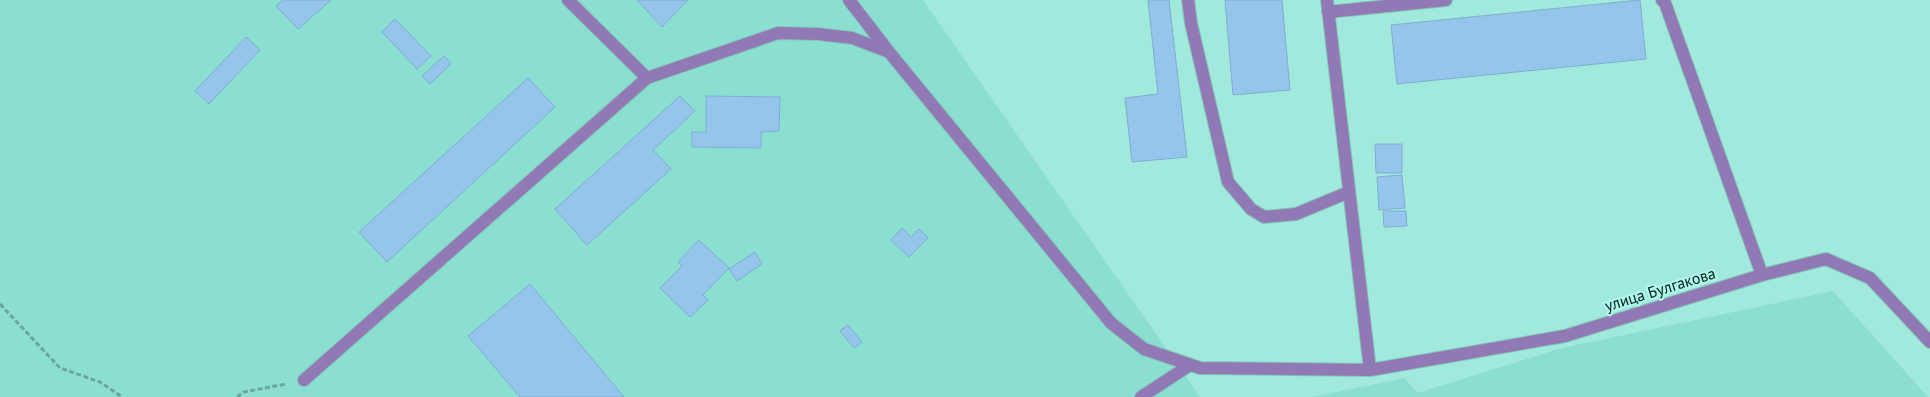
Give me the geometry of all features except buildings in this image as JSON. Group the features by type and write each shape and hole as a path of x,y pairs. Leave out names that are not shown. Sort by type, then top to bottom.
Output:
{"street":[{"path":"568,0 647,78"},
{"name":"улица Булгакова","path":"849,0 889,52 1111,323 1144,349 1190,365 1200,368 1370,370 1565,336 1762,275 1826,259 1870,278 1930,342"},
{"path":"1188,0 1191,23 1228,182 1251,209 1264,217 1296,214 1349,192"},
{"path":"1370,370 1328,6 1446,0"},
{"path":"1662,0 1665,3 1762,275"},
{"path":"304,380 647,78 778,33 818,34 852,38 889,52"},
{"path":"1140,397 1190,365"}],"path":[{"path":"0,304 60,368 100,382 122,397"},
{"path":"237,397 244,392 304,380"}],"shaded area":[{"path":"0,0 923,0 1200,397 0,397"},
{"path":"1833,291 1928,397 1312,397 1405,378 1417,393 1562,348"}]}
